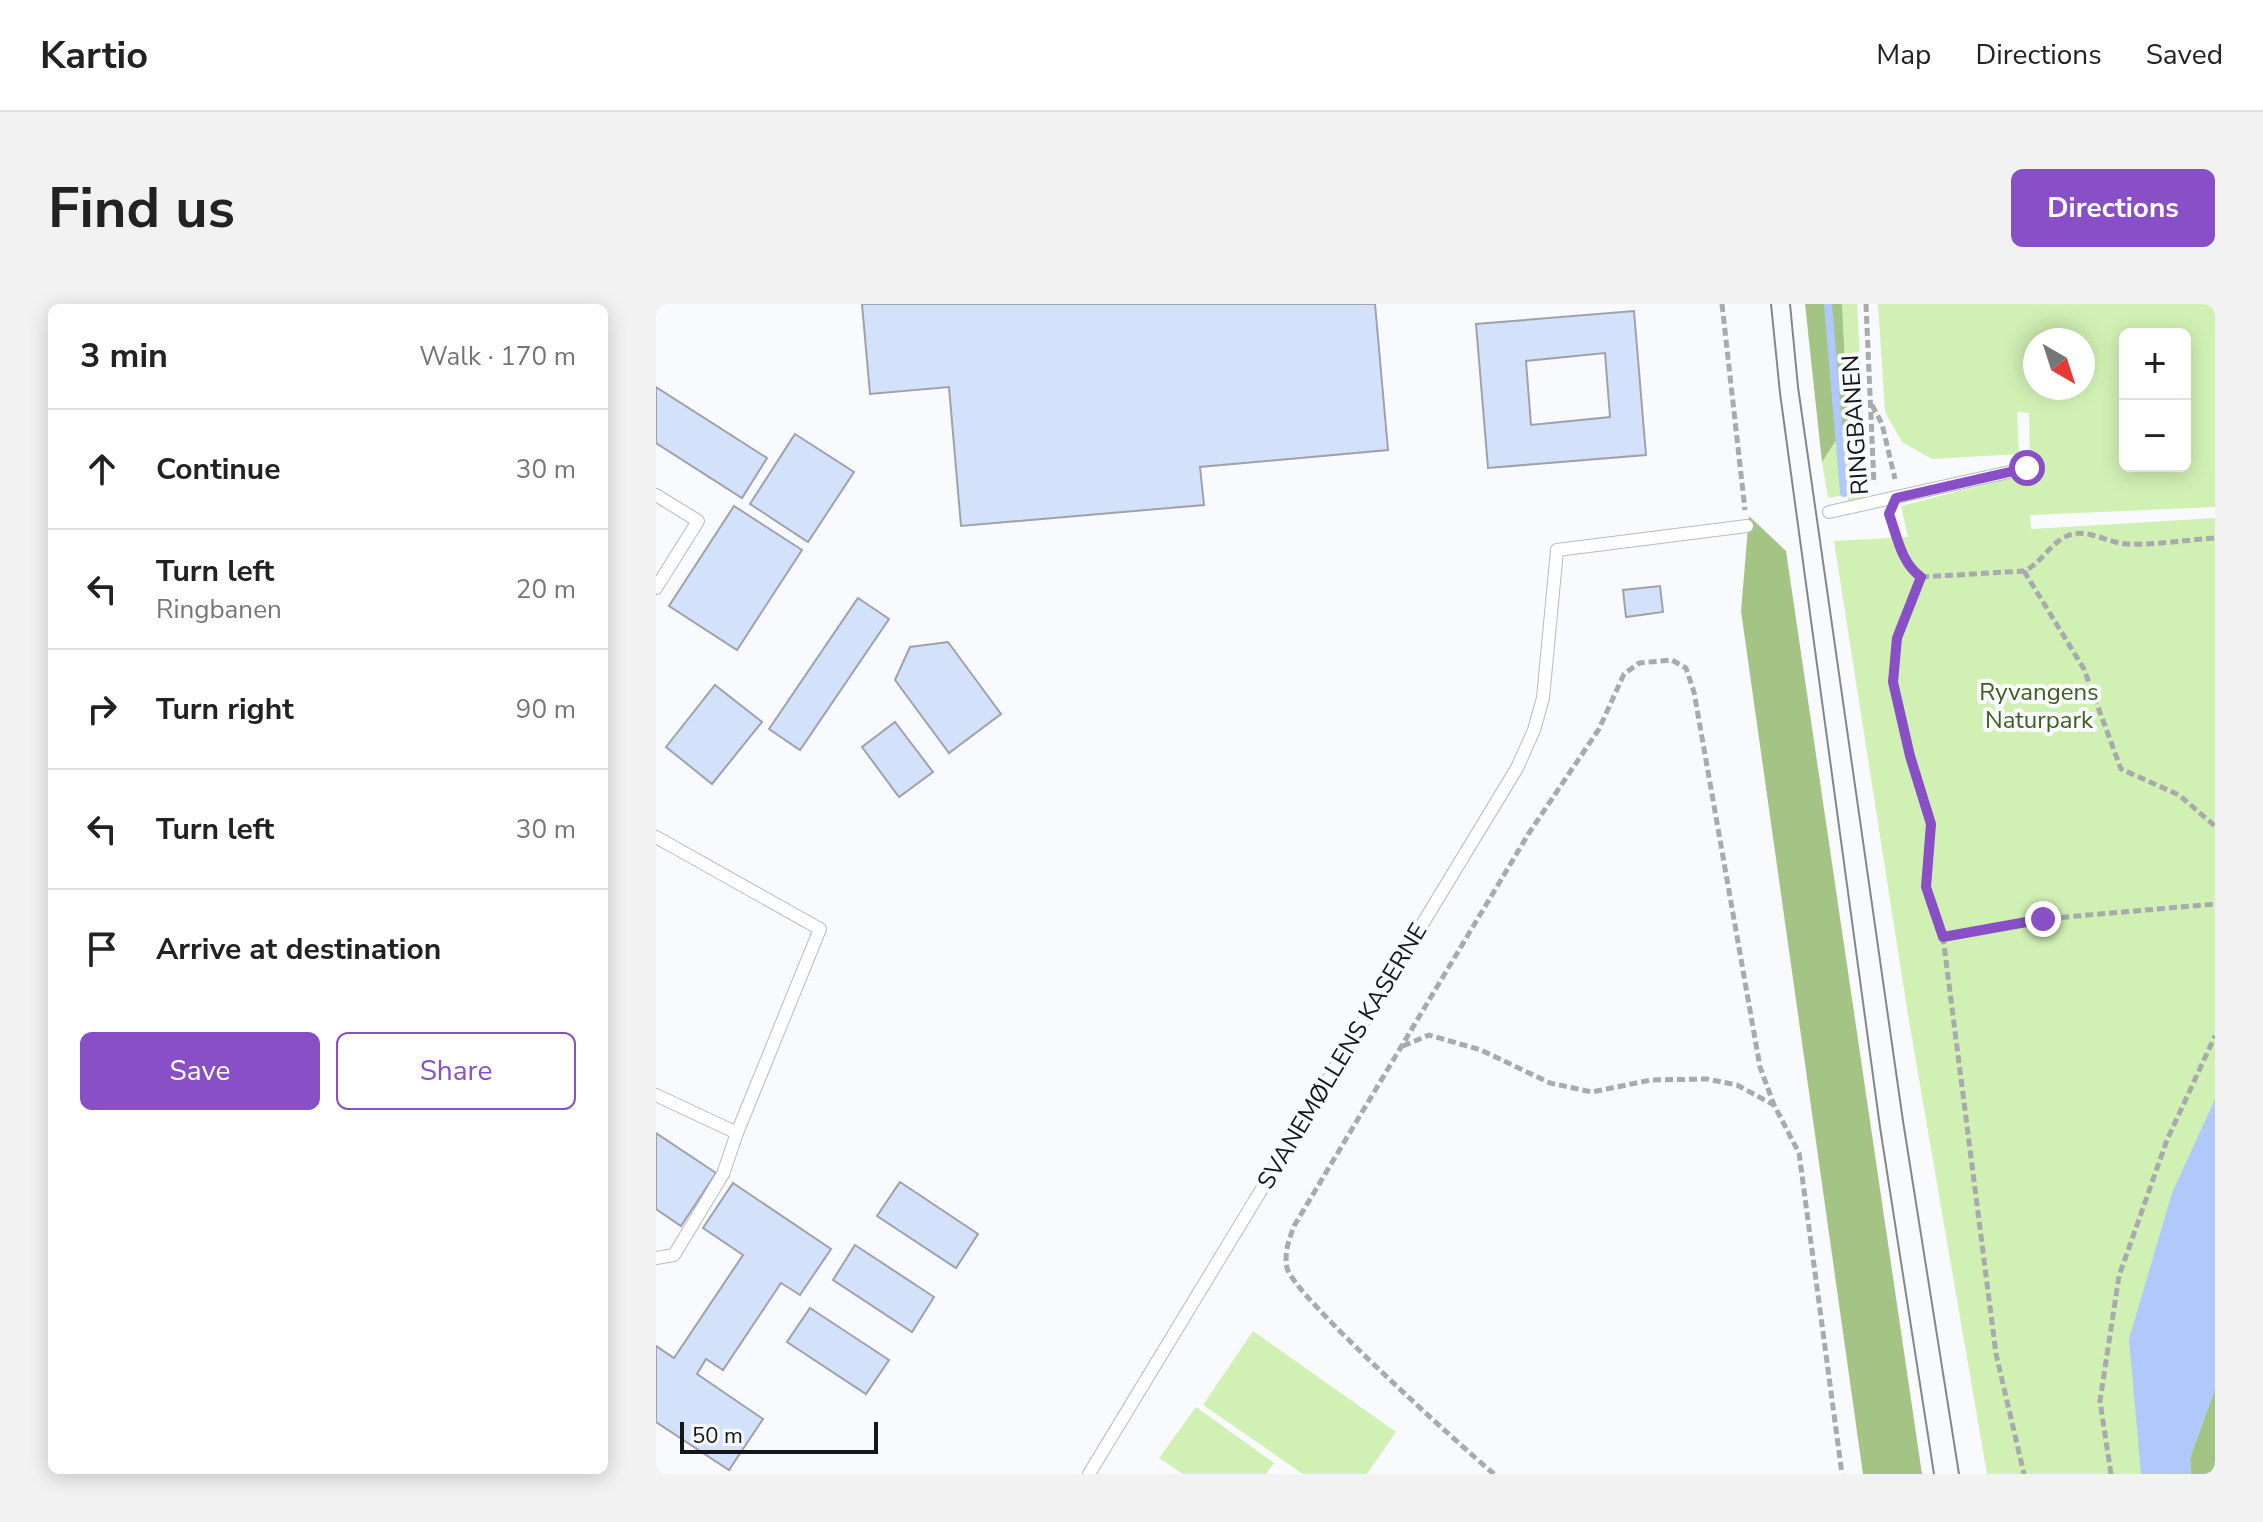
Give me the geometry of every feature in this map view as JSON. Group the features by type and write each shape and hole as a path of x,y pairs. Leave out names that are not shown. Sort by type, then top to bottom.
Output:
{"lane":[{"path":"1829,512 2027,468"},
{"path":"656,495 698,521 656,588"},
{"name":"SVANEMØLLENS KASERNE","path":"1089,1474 1517,768 1534,730 1543,698 1557,550 1747,526"},
{"path":"656,837 820,929 723,1174 674,1255 656,1258"},
{"path":"656,1095 737,1133"}],"path":[{"path":"1722,304 1747,526"},
{"name":"RINGBANEN","path":"1866,304 1869,415 1876,503 1889,514 1902,553 1912,570 1921,577"},
{"path":"1871,403 1882,424 1895,470 1896,498 1889,514"},
{"path":"2024,1474 1996,1354 1943,937 1926,887 1931,824 1910,756 1893,682 1897,638 1921,577 2024,571 2053,544 2070,534 2084,533 2126,544 2215,538"},
{"path":"2024,571 2084,669 2121,769 2179,795 2215,826"},
{"path":"1494,1474 1321,1312 1288,1271 1285,1250 1294,1226 1529,833 1599,729 1624,674 1639,663 1672,660 1686,668 1694,692 1760,1067 1774,1105 1799,1153 1842,1474"},
{"path":"1943,937 2043,919 2215,904"},
{"path":"1402,1047 1429,1035 1481,1050 1550,1083 1592,1092 1651,1080 1707,1079 1737,1085 1774,1105"},
{"path":"2111,1474 2100,1401 2119,1276 2167,1140 2215,1036"}],"green space":[{"path":"1805,304 1842,304 1848,422 1822,462"},
{"path":"1842,304 1857,304 1867,488 1865,498 1848,504 1848,494 1828,498 1822,462 1848,422"},
{"name":"Ryvangens Naturpark","path":"1878,304 2215,304 2215,507 2030,515 2031,529 2215,518 2215,1474 1987,1474 1908,1015 1834,541 1908,537 1901,506 2030,473 2029,413 2017,412 2019,454 1932,459 1902,442 1885,412"},
{"path":"1749,516 1786,551 1922,1474 1863,1474 1741,611"},
{"path":"1253,1331 1396,1432 1367,1474 1303,1474 1203,1405"},
{"path":"2215,1389 2215,1474 2191,1474 2190,1458"},
{"path":"1196,1407 1274,1463 1266,1474 1183,1474 1159,1458"}],"water":[{"path":"2215,1099 2215,1389 2190,1458 2191,1474 2141,1474 2129,1339 2172,1193"}],"building":[{"path":"862,304 1375,304 1388,450 1200,467 1204,505 961,526 949,387 870,394"},
{"path":"1634,311 1646,455 1488,468 1476,324","holes":["1605,353 1610,417 1531,425 1526,361"]},
{"path":"656,387 767,458 742,498 656,443"},
{"path":"795,434 854,472 808,542 750,504"},
{"path":"734,506 802,550 737,650 669,606"},
{"path":"1660,586 1663,612 1626,617 1623,590"},
{"path":"858,598 889,619 800,750 769,729"},
{"path":"948,642 1001,714 949,753 895,680 910,647"},
{"path":"715,685 762,722 712,784 666,747"},
{"path":"895,722 933,772 899,797 862,747"},
{"path":"656,1133 716,1173 681,1226 656,1209"},
{"path":"900,1182 978,1234 956,1268 877,1216"},
{"path":"733,1183 831,1249 800,1295 781,1283 723,1370 706,1359 697,1374 763,1419 729,1470 656,1422 656,1346 674,1358 743,1255 703,1228"},
{"path":"855,1245 934,1297 912,1332 833,1280"},
{"path":"810,1308 889,1360 866,1394 787,1342"}],"waterway":[{"path":"1828,304 1844,493"}],"tram line":[{"path":"1771,304 1780,393 1880,1127 1934,1474"},
{"path":"1790,304 1798,387 1903,1121 1959,1474"}],"route":[{"path":"2027,468 1896,498 1889,514 1902,553 1912,570 1921,577 1897,638 1893,682 1910,756 1931,824 1926,887 1943,937 2043,919"}]}
